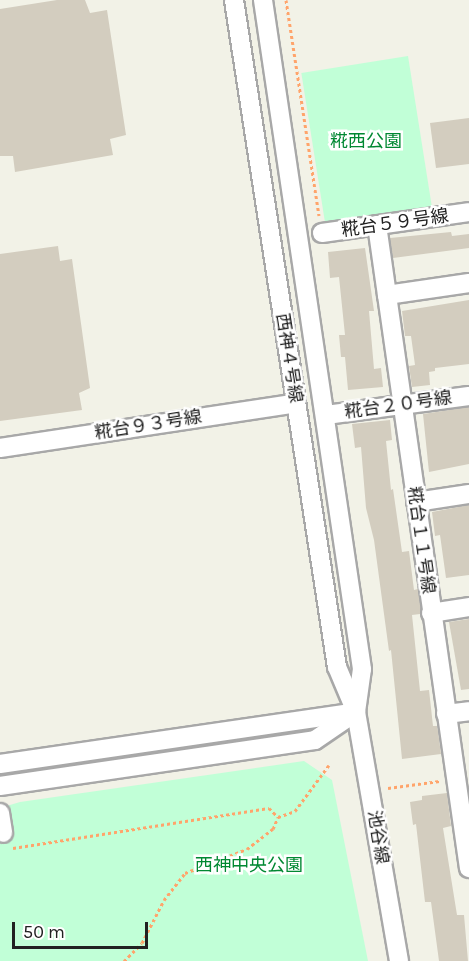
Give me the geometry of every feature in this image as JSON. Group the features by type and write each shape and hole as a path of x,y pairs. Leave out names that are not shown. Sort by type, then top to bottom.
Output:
{"street":[{"name":"西神４号線","path":"234,0 337,667 357,712"},
{"name":"西神４号線","path":"263,0 363,669 357,712"},
{"name":"糀台５９号線","path":"322,233 469,212"},
{"name":"糀台１１号線","path":"377,225 469,868"},
{"path":"387,295 469,282"},
{"name":"糀台２０号線","path":"326,415 469,396"},
{"name":"糀台９３号線","path":"0,448 296,403"},
{"path":"416,502 469,494"},
{"path":"431,613 469,608"},
{"path":"446,714 469,711"},
{"path":"0,764 357,712"},
{"path":"0,786 315,740 357,712"},
{"name":"池谷線","path":"357,712 399,961"},
{"path":"0,813 4,841"}],"path":[{"path":"286,0 322,233"},
{"path":"124,961 142,943 164,900 185,873 247,849 273,829 278,817 295,811 329,765"},
{"path":"371,790 456,779"},
{"path":"4,841 269,808 278,817"}],"green space":[{"name":"糀西公園","path":"408,56 433,212 326,229 301,73"},
{"name":"西神中央公園","path":"304,761 332,780 368,961 0,961 0,808 20,802"}],"building":[{"path":"57,0 85,0 90,13 107,10 126,135 110,139 113,155 15,172 13,156 0,156 0,9"},
{"path":"469,118 469,164 436,168 430,123"},
{"path":"451,232 452,236 469,234 469,248 393,258 390,238"},
{"path":"58,246 60,261 72,259 90,388 79,393 82,410 0,421 0,254"},
{"path":"365,248 374,311 369,311 374,369 381,368 383,387 348,390 345,357 341,357 339,335 345,335 339,277 330,278 328,252"},
{"path":"469,300 469,364 435,368 435,371 429,372 430,385 412,387 409,366 415,365 411,336 405,336 402,311"},
{"path":"469,407 469,464 429,472 423,414"},
{"path":"390,420 392,440 386,441 391,490 393,489 402,552 409,551 414,590 418,589 421,609 420,614 412,615 420,691 429,690 433,726 437,726 441,754 402,759 391,650 389,651 374,540 366,508 361,447 355,448 352,424"},
{"path":"469,505 469,575 446,578 440,535 435,536 432,512"},
{"path":"469,619 469,689 461,690 449,622"},
{"path":"447,793 451,826 443,828 457,915 464,915 468,961 439,961 431,902 425,902 416,824 413,825 410,802 422,800 422,796"}]}
